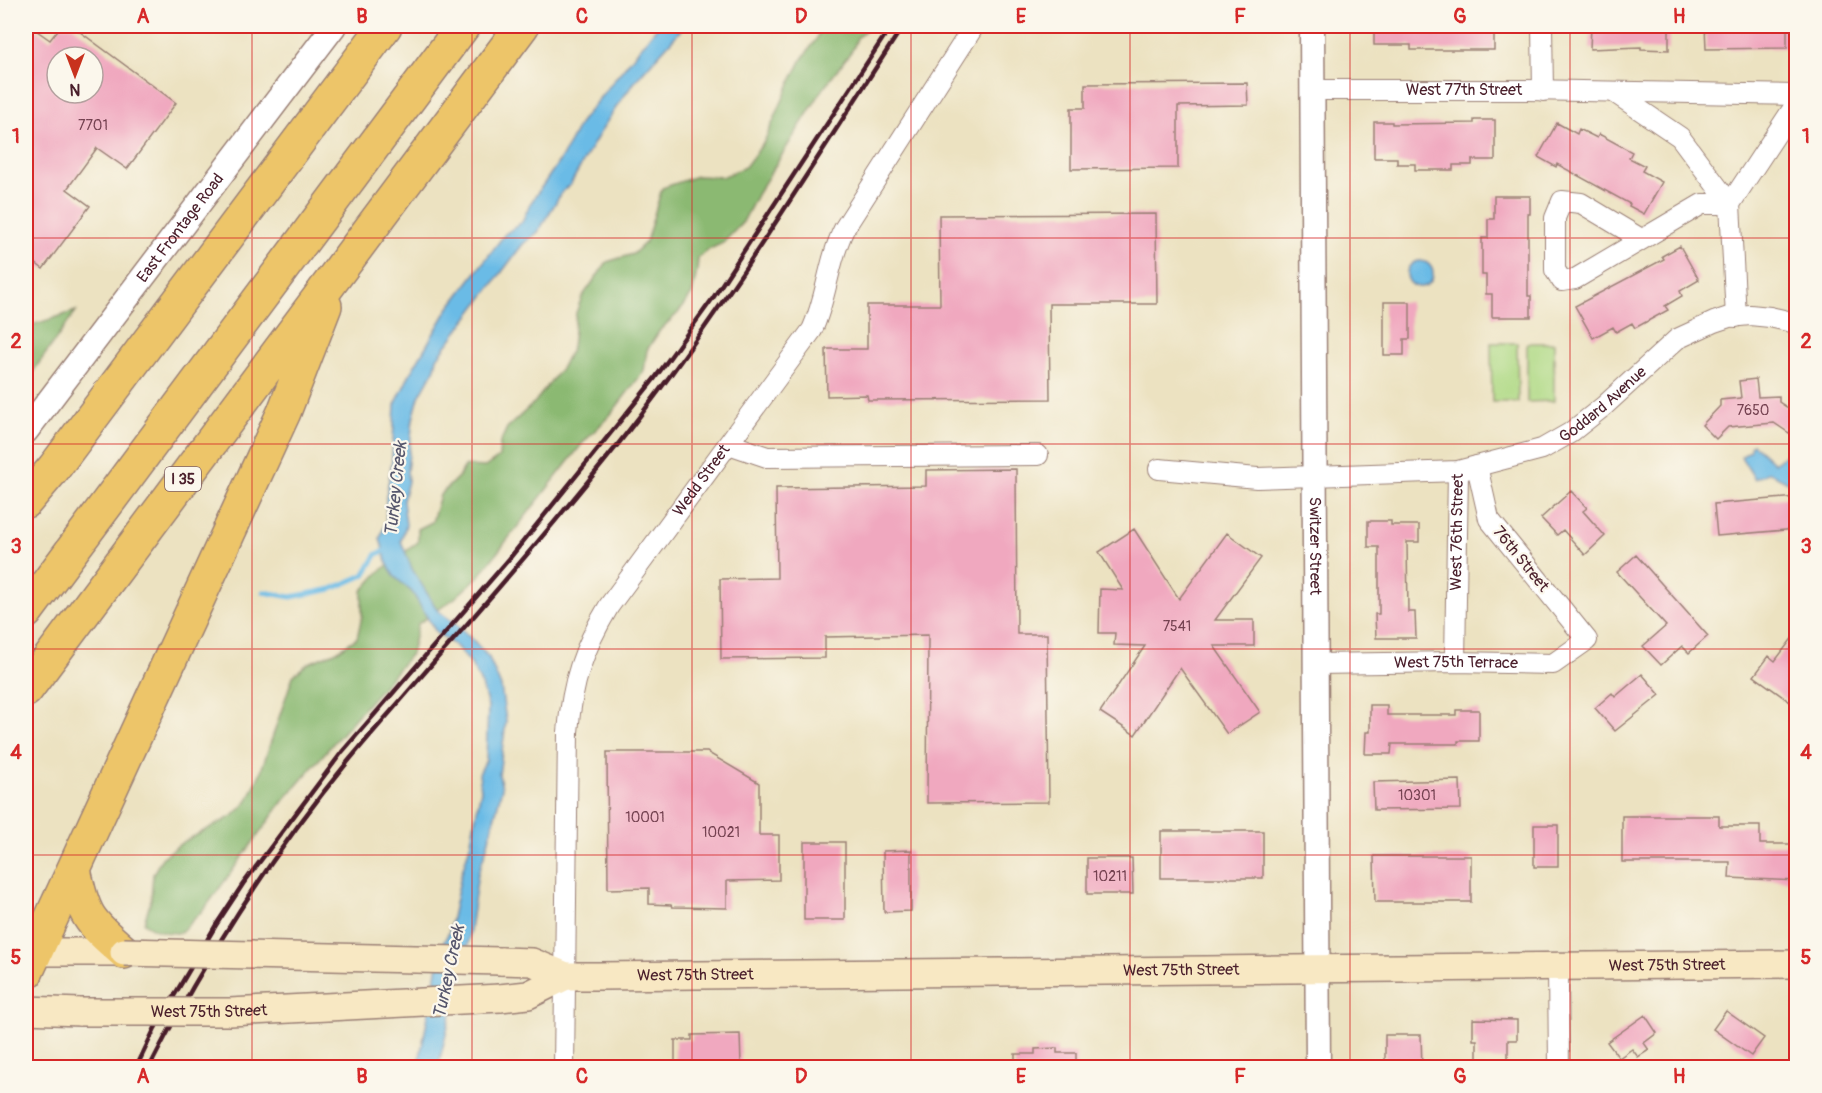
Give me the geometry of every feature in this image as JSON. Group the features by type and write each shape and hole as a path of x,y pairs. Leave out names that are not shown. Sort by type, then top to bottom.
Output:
{"highway":[{"path":"26,501 54,468 385,26"},
{"path":"26,612 463,26"},
{"name":"I 35","path":"26,690 522,26"},
{"path":"29,959 74,869 284,412 340,268"},
{"path":"74,869 80,900 90,920 124,952"}],"main road":[{"name":"West 75th Street","path":"29,959 124,952 532,962 566,976 1797,964"},
{"name":"West 75th Street","path":"26,1010 231,1012 387,1002 500,998 528,995 566,976"}],"street":[{"name":"East Frontage Road","path":"26,430 334,26"},
{"name":"Wedd Street","path":"564,1068 567,732 570,700 591,634 609,606 812,330 821,312 835,247 844,229 974,26"},
{"name":"Switzer Street","path":"1312,26 1318,1068"},
{"path":"1542,26 1543,91"},
{"name":"West 77th Street","path":"1312,90 1797,95"},
{"path":"1614,93 1680,138 1730,204 1736,317"},
{"path":"1730,204 1797,104"},
{"path":"1641,239 1581,203 1562,201 1555,218 1555,270 1562,281 1575,279 1702,204 1730,204"},
{"name":"Goddard Avenue","path":"1468,469 1542,449 1570,433 1604,406 1677,339 1714,322 1736,317 1770,317 1797,323"},
{"path":"729,444 766,457 1038,455"},
{"name":"West 76th Street","path":"1159,469 1257,478 1468,469 1455,662"},
{"name":"76th Street","path":"1468,469 1489,519 1587,640"},
{"name":"West 75th Terrace","path":"1316,664 1455,662 1553,664 1587,640"},
{"path":"1558,966 1558,1068"}],"green space":[{"path":"821,26 870,26 857,38 853,49 821,92 758,193 743,222 723,243 698,258 692,294 678,313 660,330 647,350 644,371 611,414 582,444 479,576 455,598 418,624 411,654 283,801 205,908 180,933 161,931 144,923 151,899 153,874 162,858 183,842 233,816 247,802 260,774 293,676 307,664 337,651 357,638 362,616 362,591 380,571 418,542 418,529 432,522 440,495 459,476 465,466 485,467 499,457 500,443 507,428 535,402 562,367 572,347 576,313 582,297 607,262 633,254 646,242 662,188 697,176 722,177 745,167 764,142 791,81 802,59 816,40"},
{"path":"76,311 27,380 26,381 26,327"},
{"path":"1491,343 1517,343 1518,402 1492,402"},
{"path":"1527,343 1554,343 1554,401 1527,402"}],"water":[{"name":"Turkey Creek","path":"658,26 684,26 623,98 570,185 562,192 538,232 523,244 437,358 435,368 419,397 413,419 407,471 408,481 403,501 406,525 401,541 412,569 438,611 474,641 489,658 501,687 506,721 499,775 502,788 478,873 468,944 438,1067 418,1067 442,945 449,932 481,790 479,774 486,760 488,707 482,685 471,664 457,647 436,632 412,592 394,576 386,561 380,538 386,521 386,497 392,460 395,405 411,372 448,309 505,234 522,222 530,204 562,157 581,121"},
{"path":"1420,261 1429,265 1433,274 1429,283 1420,287 1411,283 1407,274 1411,265"},
{"path":"1753,444 1774,463 1790,452 1797,467 1790,483 1769,472 1755,479 1741,457 1751,450 1750,446"}],"building":[{"path":"26,26 30,26 50,40 61,26 72,26 98,45 45,45 45,105 105,105 105,50 176,103 127,169 97,148 67,189 90,206 43,269 26,256"},
{"path":"1374,26 1494,26 1494,50 1411,50 1411,45 1374,45"},
{"path":"1591,26 1669,26 1669,50 1641,49 1641,47 1590,49"},
{"path":"1705,26 1787,26 1787,48 1706,49"},
{"path":"1247,83 1248,105 1178,106 1178,168 1071,169 1071,108 1085,108 1085,84"},
{"path":"1474,120 1495,120 1495,160 1472,160 1472,165 1453,165 1453,170 1415,170 1415,164 1397,164 1397,158 1374,158 1374,122 1392,122 1392,124 1474,123"},
{"path":"1557,123 1577,134 1579,129 1597,138 1599,134 1632,152 1629,158 1645,166 1642,171 1662,182 1644,214 1557,164 1556,167 1538,157"},
{"path":"1494,196 1530,196 1528,296 1531,296 1531,317 1492,317 1492,294 1486,294 1486,275 1482,275 1482,238 1488,238 1488,219 1494,219"},
{"path":"1156,214 1157,304 1049,304 1050,399 868,400 867,395 827,396 826,349 867,349 867,305 940,305 939,215"},
{"path":"1680,246 1699,280 1680,291 1682,296 1665,306 1668,310 1635,328 1632,323 1616,332 1613,327 1593,338 1575,306 1664,259 1662,256"},
{"path":"1384,302 1410,302 1410,339 1404,339 1404,355 1384,355"},
{"path":"1756,379 1758,397 1779,396 1779,402 1797,414 1797,423 1789,433 1774,423 1728,427 1716,439 1702,425 1720,406 1720,400 1741,398 1739,381"},
{"path":"1016,469 1017,634 1047,634 1049,802 927,803 928,635 825,637 825,658 721,659 720,579 777,578 776,488 926,486 926,470"},
{"path":"1571,491 1587,508 1583,511 1605,536 1585,555 1563,530 1557,535 1541,518"},
{"path":"1797,497 1797,529 1717,536 1714,504"},
{"path":"1368,521 1391,521 1391,525 1419,525 1419,542 1407,542 1408,612 1415,612 1416,638 1376,638 1375,614 1379,614 1379,547 1368,547"},
{"path":"1134,529 1179,599 1227,533 1261,558 1215,620 1254,620 1254,646 1214,646 1260,712 1227,734 1180,668 1135,735 1100,712 1145,646 1114,645 1115,633 1099,633 1100,589 1123,590 1099,552"},
{"path":"1636,555 1708,636 1689,653 1682,646 1661,665 1643,646 1666,626 1617,572"},
{"path":"1797,632 1797,707 1754,676 1769,656 1775,661"},
{"path":"1642,674 1660,695 1615,731 1595,708 1612,693 1615,697"},
{"path":"1370,705 1387,705 1387,715 1456,715 1456,710 1479,710 1479,741 1458,741 1458,744 1392,744 1391,754 1365,754 1366,732 1370,732"},
{"path":"607,752 707,752 759,783 759,835 779,835 779,880 727,881 727,908 672,907 671,905 649,904 649,888 608,889"},
{"path":"1460,780 1461,809 1374,810 1373,782"},
{"path":"1622,816 1719,816 1719,826 1760,826 1760,844 1797,844 1797,881 1729,878 1730,862 1622,862"},
{"path":"1534,825 1558,825 1558,867 1534,867"},
{"path":"1161,831 1263,831 1263,878 1161,878"},
{"path":"804,842 845,842 845,920 804,920"},
{"path":"911,850 911,911 884,912 883,851"},
{"path":"1374,856 1471,856 1471,902 1375,902"},
{"path":"1087,858 1132,858 1133,894 1087,894"},
{"path":"1726,1011 1764,1038 1751,1056 1713,1029"},
{"path":"1645,1015 1657,1033 1644,1043 1649,1050 1638,1057 1632,1049 1619,1058 1607,1042"},
{"path":"1473,1019 1517,1020 1517,1040 1508,1040 1508,1060 1477,1059 1477,1040 1473,1040"},
{"path":"740,1034 741,1065 675,1065 675,1040 692,1040 692,1035"},
{"path":"1385,1035 1421,1035 1422,1068 1385,1068"},
{"path":"1057,1048 1057,1053 1076,1053 1076,1068 1015,1068 1015,1054 1035,1054 1035,1049"}],"waterway":[{"path":"264,592 291,597 332,589 364,575 377,554 389,549"}],"railway":[{"path":"136,1068 155,1028 243,884 342,752 509,559 655,378 713,298 891,26"},
{"path":"149,1068 217,947 294,832 350,759 550,527 654,398 764,240 903,26"}]}
